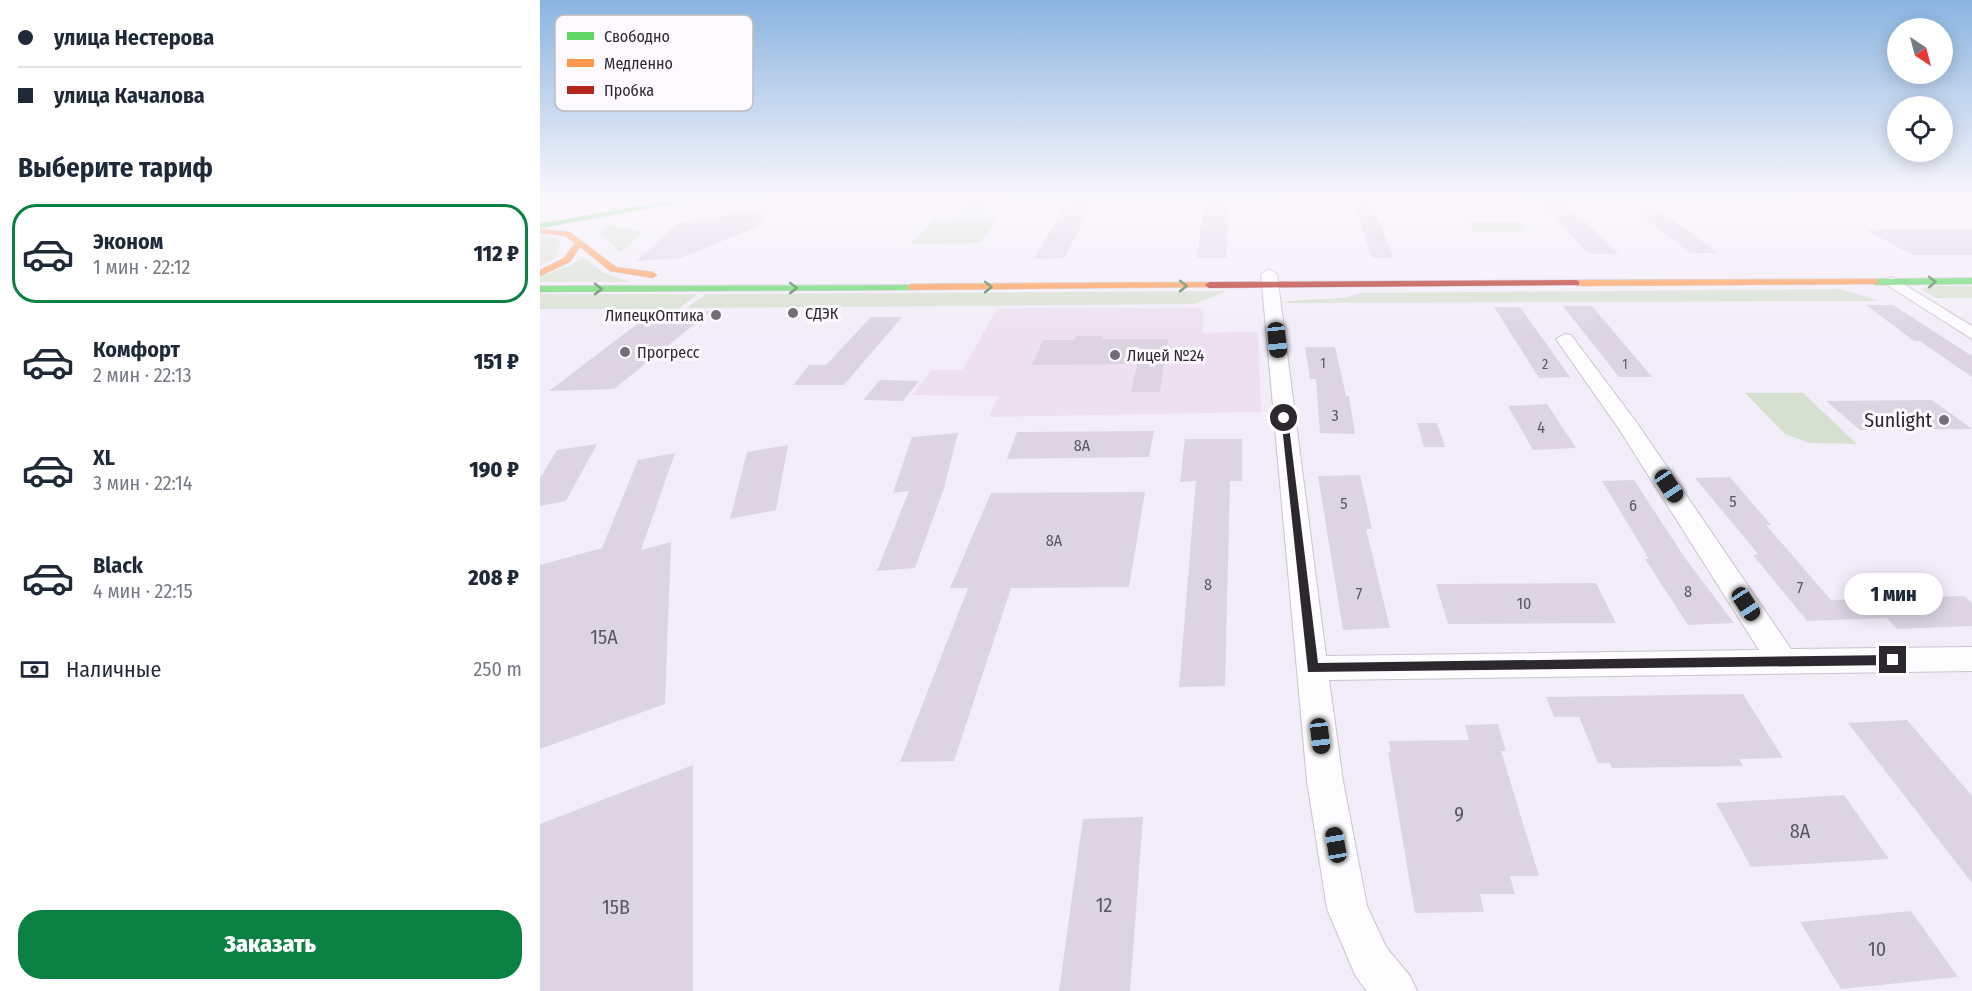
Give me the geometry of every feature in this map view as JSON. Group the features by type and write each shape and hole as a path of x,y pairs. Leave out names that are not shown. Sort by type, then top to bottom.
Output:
{"main road":[{"path":"540,273 567,260 579,242"},
{"path":"579,242 613,269 667,277 1972,281"},
{"path":"540,289 1972,270"}],"street":[{"path":"1270,279 1325,781 1347,909 1371,962 1395,991"},
{"path":"1892,282 1972,334"},
{"path":"1565,339 1689,516 1783,662"},
{"path":"1312,668 1972,659"}],"shaded area":[{"name":"Лицей №24","path":"998,308 1204,308 1202,333 1258,332 1261,412 989,417 998,396 912,395 931,370 962,370"}],"green space":[{"path":"540,242 560,242 555,258 540,266"},
{"path":"610,242 632,242 620,252"},
{"path":"913,242 982,242 981,243 911,244"},
{"path":"583,257 604,273 630,282 540,282 540,276 571,265"},
{"path":"1929,286 1972,286 1972,298 1936,298 1921,289"},
{"path":"1840,289 1880,301 1282,303 1341,298 1360,293"},
{"path":"1227,291 1194,304 687,308 706,294"},
{"path":"540,294 698,294 678,309 540,309"},
{"path":"1745,393 1803,393 1857,444 1810,443 1785,434"}],"building":[{"path":"657,242 719,242 680,258 637,261"},
{"path":"1044,242 1072,242 1064,258 1034,259"},
{"path":"1199,242 1227,242 1226,258 1197,258"},
{"path":"1367,242 1387,242 1393,258 1372,258"},
{"path":"1577,242 1607,242 1619,254 1589,254"},
{"path":"1676,242 1703,242 1718,253 1690,253"},
{"path":"1889,242 1972,242 1972,255 1912,255"},
{"path":"1866,305 1893,305 1972,356 1972,377 1920,341 1914,341"},
{"path":"1563,306 1592,306 1652,377 1619,377"},
{"path":"1494,307 1520,307 1570,377 1539,378"},
{"path":"711,311 614,389 549,391 653,312"},
{"path":"871,317 902,317 844,385 793,385 809,365 826,365"},
{"path":"1076,336 1102,336 1101,339 1168,339 1160,392 1131,392 1137,364 1032,365 1043,340 1074,340"},
{"path":"1305,347 1335,347 1346,396 1349,396 1355,434 1320,433 1316,379 1310,379"},
{"path":"880,380 919,381 903,401 863,400"},
{"path":"1932,400 1972,429 1860,430 1826,401"},
{"path":"1547,404 1576,448 1533,450 1508,406"},
{"path":"1417,423 1437,423 1445,447 1424,447"},
{"path":"1154,431 1149,457 1007,459 1017,432"},
{"path":"958,433 944,488 915,568 877,571 909,491 893,493 912,437"},
{"path":"1185,439 1242,439 1242,481 1230,481 1225,686 1179,687 1196,481 1180,482"},
{"path":"597,444 566,501 540,506 540,478 557,450"},
{"path":"788,445 776,510 730,519 747,452"},
{"path":"675,453 641,550 671,542 665,704 540,749 540,565 602,548 638,460"},
{"path":"1360,475 1372,529 1366,529 1390,628 1343,630 1318,476"},
{"path":"1730,477 1771,525 1766,525 1831,600 1964,596 1972,603 1972,626 1897,629 1887,618 1807,621 1753,555 1758,554 1695,478"},
{"path":"1634,480 1685,558 1734,623 1688,625 1645,559 1649,559 1602,481"},
{"path":"1145,492 1129,587 1011,588 954,761 900,762 968,588 950,588 991,493"},
{"path":"1596,583 1616,623 1448,624 1436,584"},
{"path":"1743,694 1783,758 1739,759 1743,766 1612,768 1610,763 1598,763 1579,717 1554,717 1546,697"},
{"path":"1907,720 1972,796 1972,883 1848,723"},
{"path":"1498,724 1506,751 1501,751 1539,876 1510,876 1515,894 1480,894 1484,912 1415,913 1388,752 1391,752 1389,741 1469,740 1465,725"},
{"path":"693,765 693,991 540,991 540,824"},
{"path":"1844,795 1889,859 1751,867 1716,803"},
{"path":"1143,817 1130,991 1059,991 1083,819"},
{"path":"1911,911 1958,977 1841,989 1800,922"}],"traffic: fast":[{"path":"1875,282 1972,281"},
{"path":"540,289 911,287"}],"traffic: slow":[{"path":"540,273 567,260 578,242"},
{"path":"579,243 613,269 653,275"},
{"path":"1576,283 1875,282"},
{"path":"911,287 1209,285"}],"traffic: jam":[{"path":"1209,285 1576,283"}],"place":[{"name":"СДЭК","path":"793,313"},
{"name":"ЛипецкОптика","path":"716,315"},
{"name":"Прогресс","path":"625,352"},
{"name":"Лицей №24","path":"1115,355"},
{"name":"Sunlight","path":"1944,420"}],"route":[{"path":"1284,418 1312,668 1893,660"}]}
